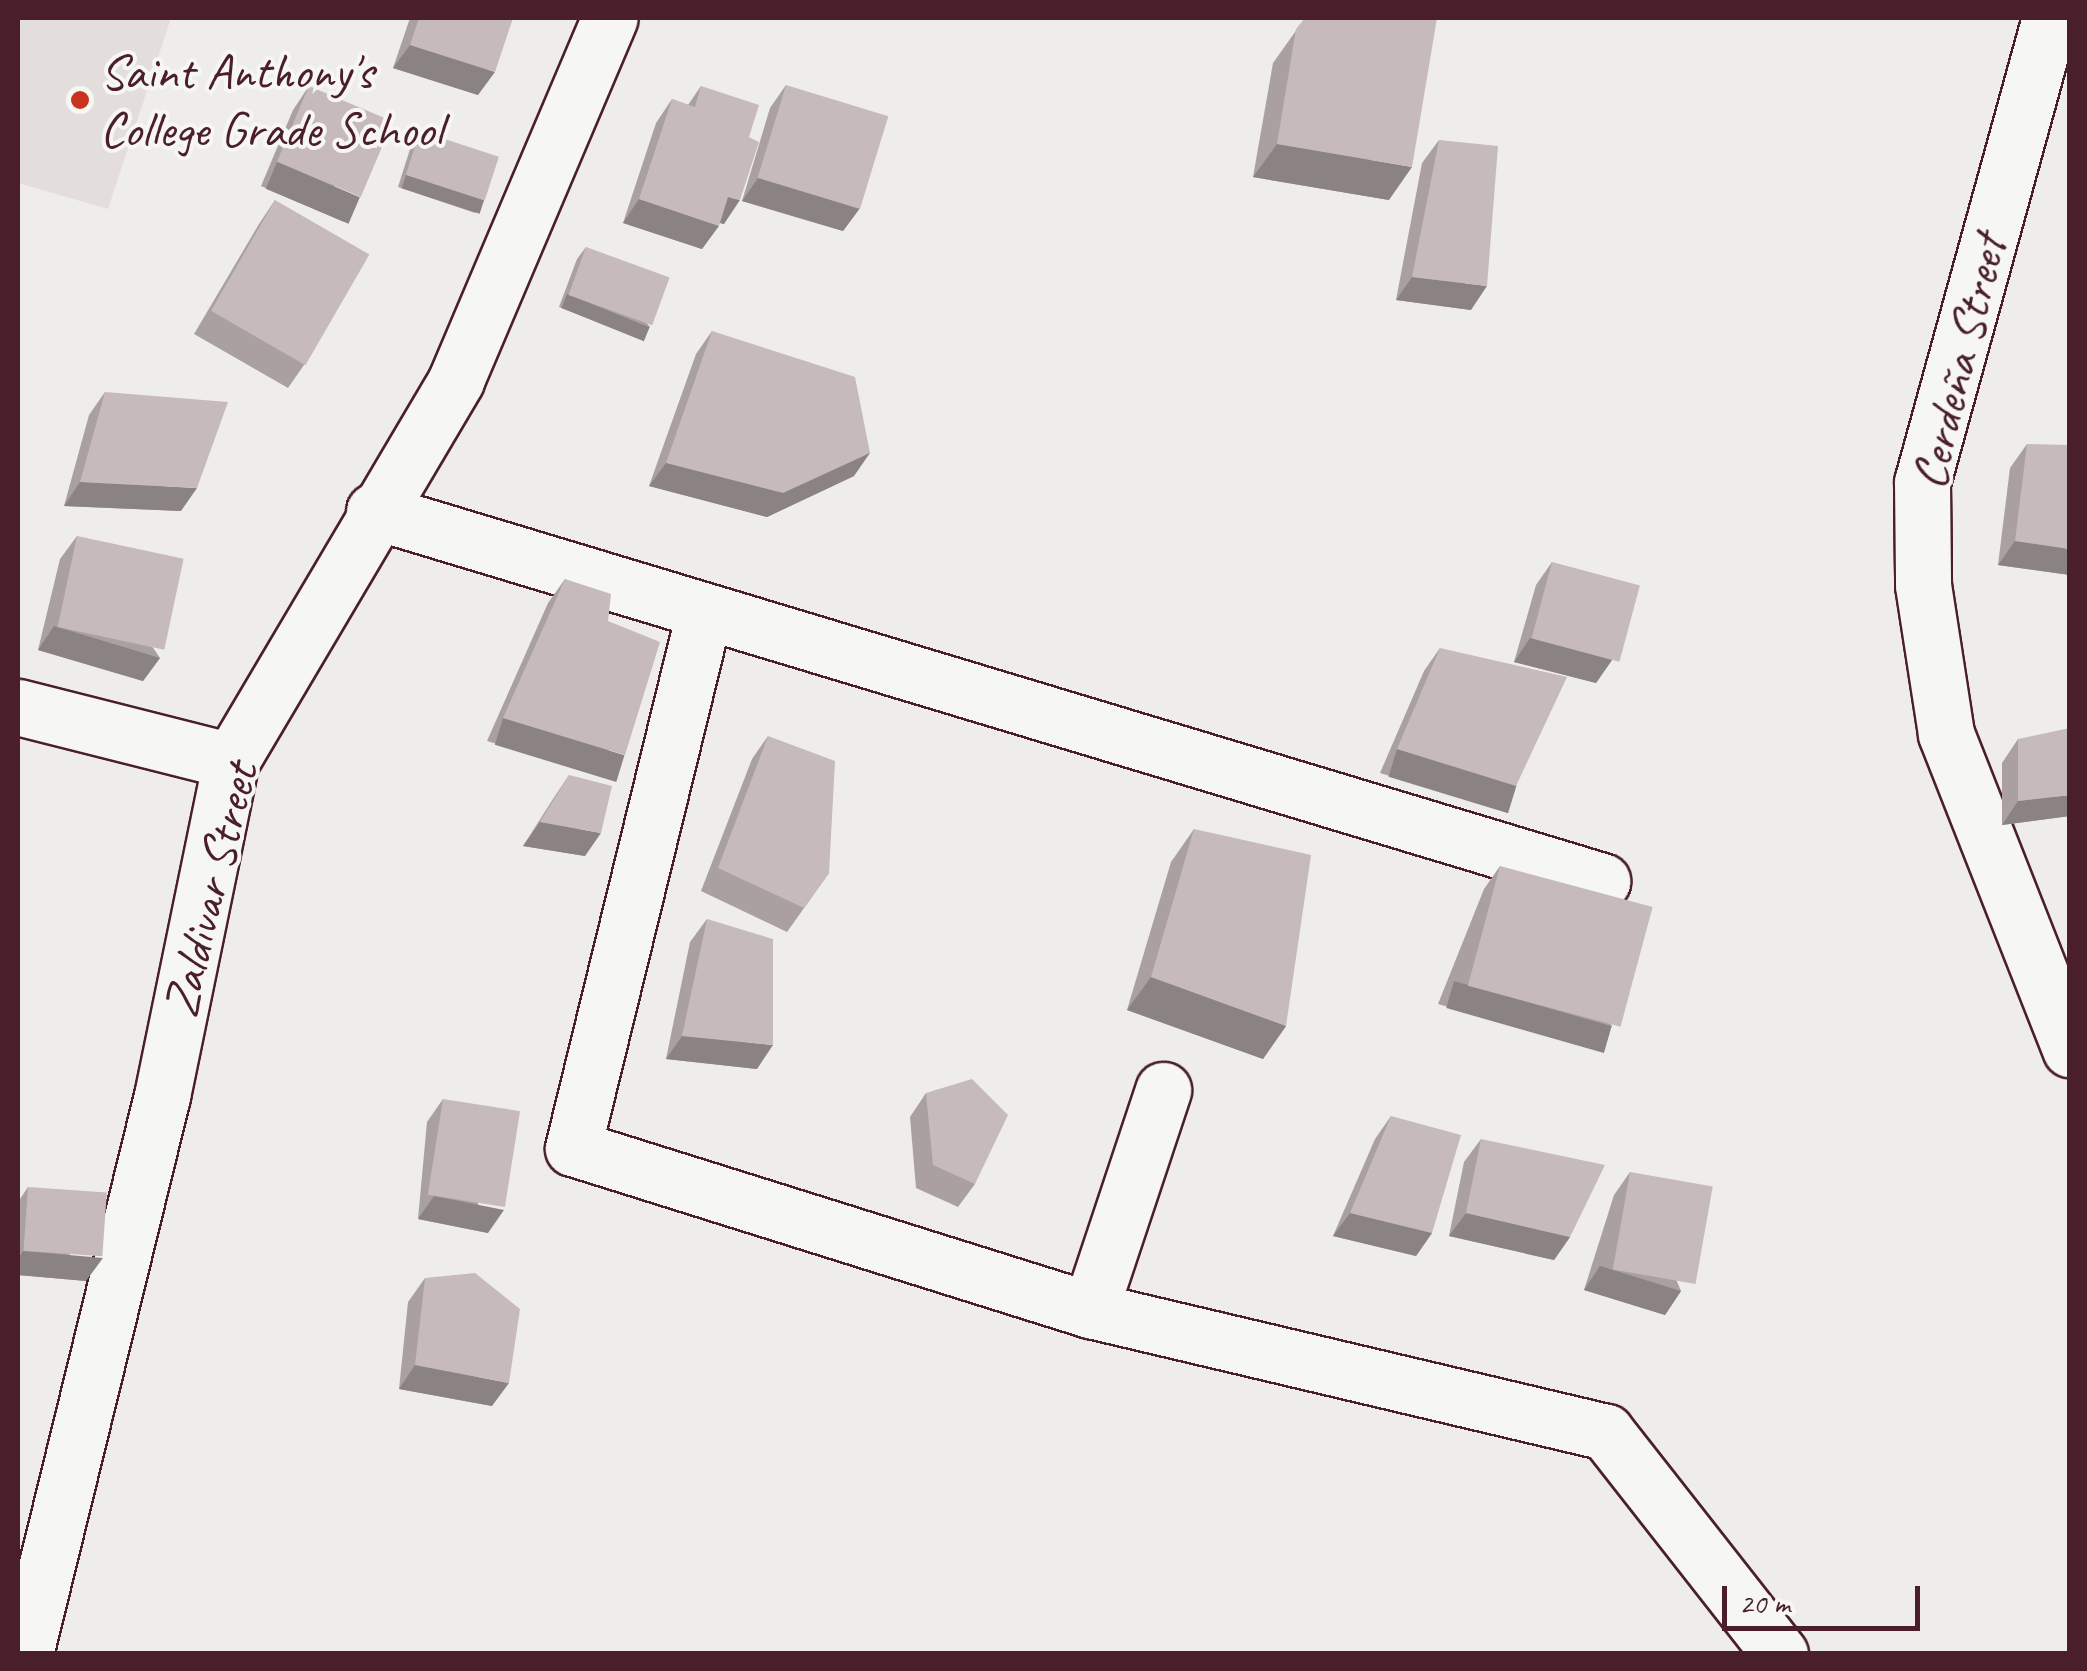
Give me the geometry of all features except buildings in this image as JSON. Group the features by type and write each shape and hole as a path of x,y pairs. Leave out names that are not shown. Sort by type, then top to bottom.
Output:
{"street":[{"name":"Zaldivar Street","path":"25,1654 162,1096 231,760 374,511 456,380 610,18"},
{"name":"Cerdeña Street","path":"2050,18 1922,482 1923,585 1946,734 2070,1049"},
{"path":"374,511 1602,882"},
{"path":"704,612 573,1148 1090,1310 1606,1432 1780,1654"},
{"path":"18,707 231,760"},
{"path":"1090,1310 1163,1090"}],"shaded area":[{"name":"Saint Anthony's College Grade School","path":"18,18 171,18 108,209 18,183"}],"place":[{"name":"Saint Anthony's College Grade School","path":"80,100"}]}
